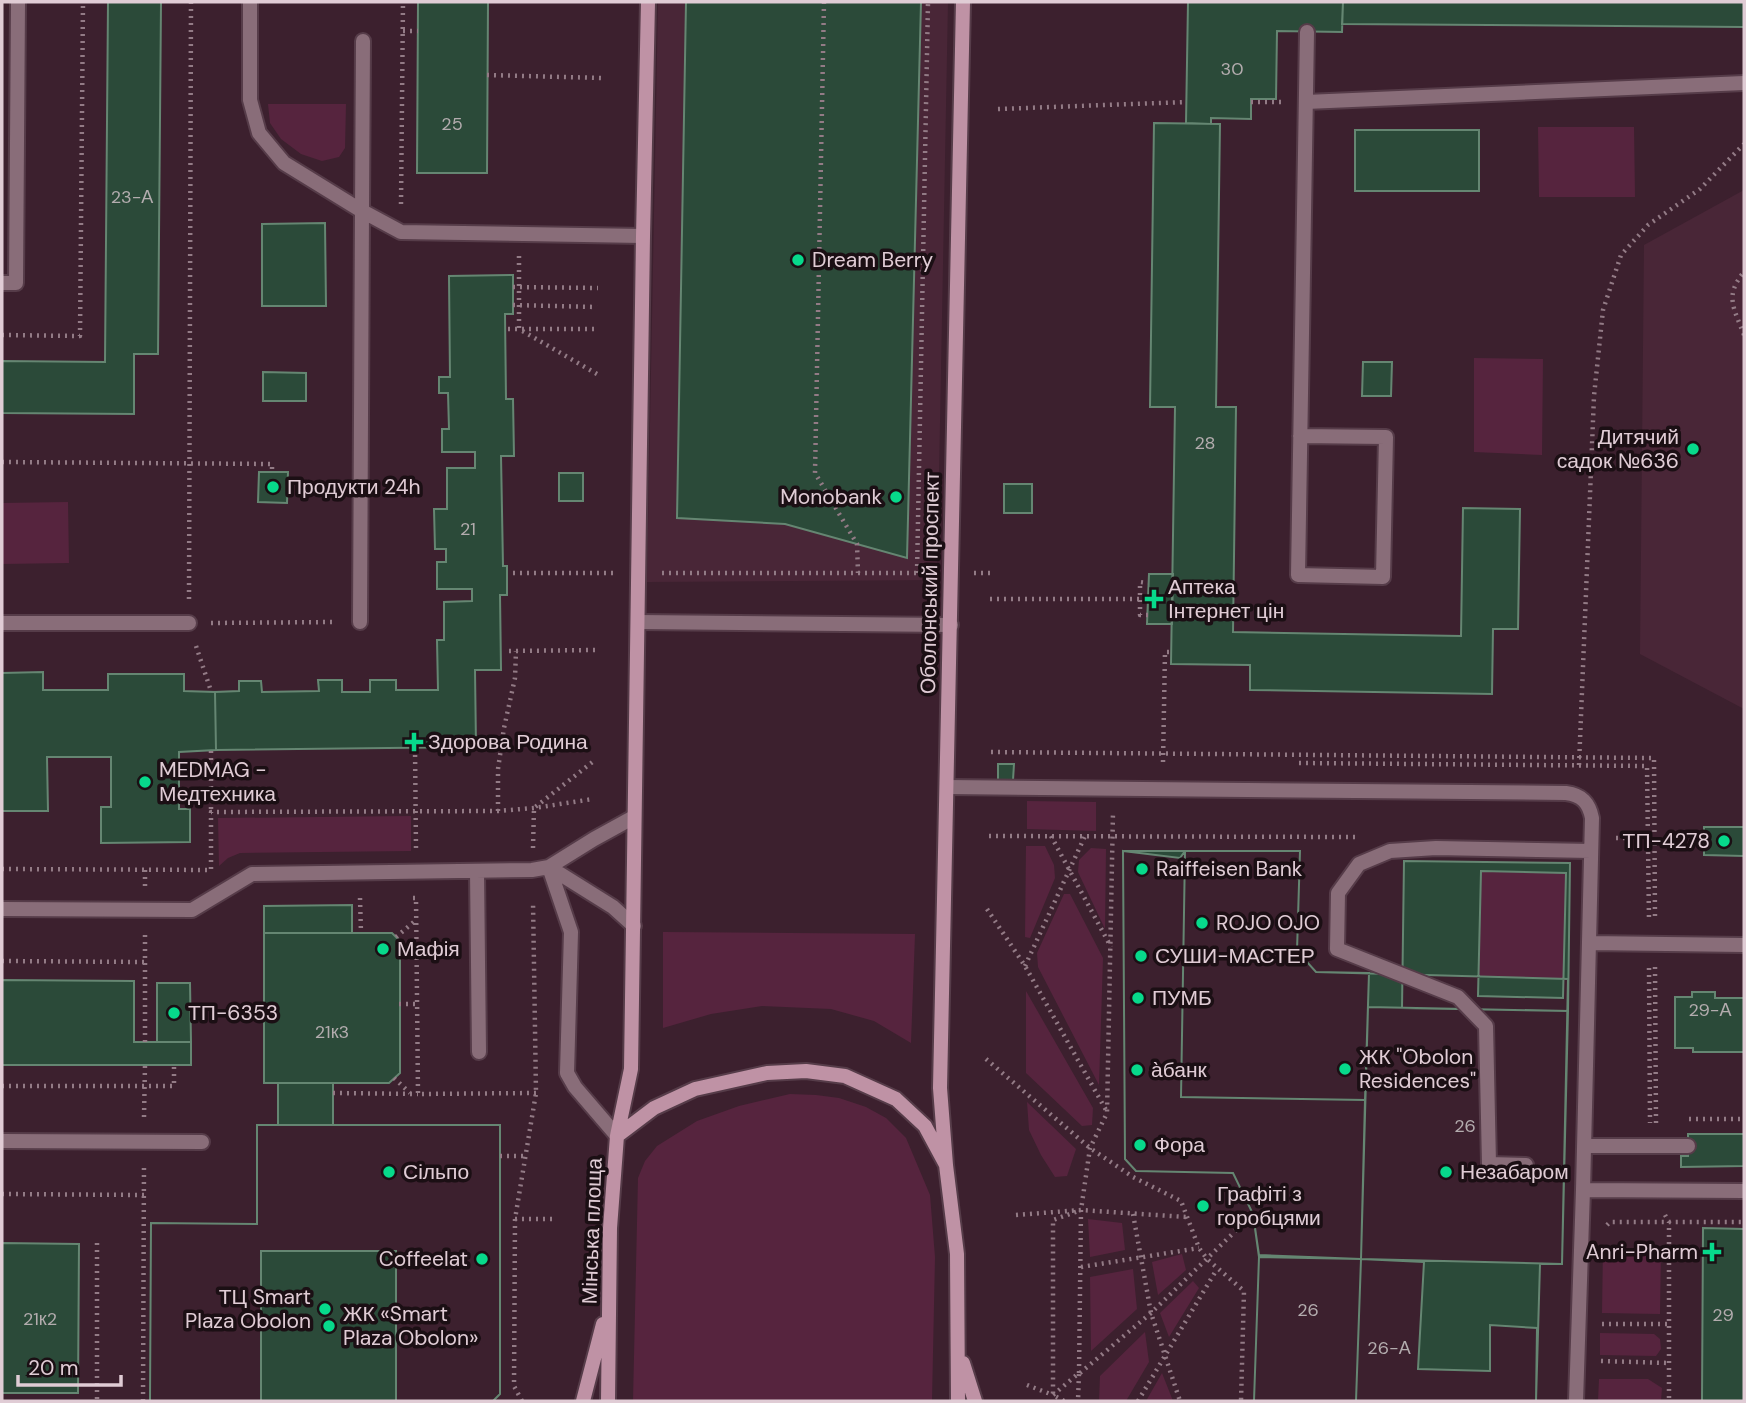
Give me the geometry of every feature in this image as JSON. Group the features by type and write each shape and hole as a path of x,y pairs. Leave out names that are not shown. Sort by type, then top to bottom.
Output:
{"main road":[{"path":"617,1136 631,1069 648,2"},
{"name":"Оболонський проспект","path":"946,1165 940,1088 963,2"},
{"name":"Мінська площа","path":"608,1401 610,1228 617,1136 654,1108 695,1088 766,1073 806,1071 845,1076 896,1099 925,1126 946,1165 957,1254 958,1401"},
{"path":"583,1401 610,1299"},
{"path":"958,1348 975,1401"}],"street":[{"path":"2,283 16,283 18,2"},
{"path":"250,2 250,100 259,133 284,163 362,211 401,232 643,236"},
{"path":"1300,436 1386,438 1383,577 1297,575 1307,32"},
{"path":"360,622 363,41"},
{"path":"1306,102 1744,83"},
{"path":"638,622 951,625"},
{"path":"2,623 189,623"},
{"path":"947,787 1576,794 1584,800 1590,808 1592,818 1576,1401"},
{"path":"2,909 192,910 252,874 532,870 550,867 634,817"},
{"path":"1526,1165 1489,1164 1486,1026 1458,997 1337,949 1338,892 1359,864 1390,851 1436,848 1591,851"},
{"path":"550,867 613,907 634,926"},
{"path":"550,867 571,932 567,1073 575,1087 617,1136"},
{"path":"477,871 479,1052"},
{"path":"1589,943 1744,945"},
{"path":"2,1142 202,1142"},
{"path":"1584,1146 1688,1146"},
{"path":"1583,1190 1744,1191"}],"path":[{"path":"2,335 80,336 83,2"},
{"path":"191,2 189,623 211,691"},
{"path":"401,232 403,2"},
{"path":"824,2 815,473 857,544 858,573"},
{"path":"917,573 928,2"},
{"path":"402,31 418,31"},
{"path":"487,75 602,78"},
{"path":"998,109 1186,102"},
{"path":"1579,765 1594,396 1603,310 1620,255 1648,225 1700,189 1744,144"},
{"path":"1744,272 1732,292 1732,303 1744,335"},
{"path":"519,329 516,288 598,288"},
{"path":"516,305 597,307"},
{"path":"508,329 597,329"},
{"path":"519,329 597,374"},
{"path":"2,462 272,464 272,472"},
{"path":"513,573 990,573"},
{"path":"1148,583 1140,582 1140,615 1148,615"},
{"path":"990,598 1148,598"},
{"path":"189,623 360,622"},
{"path":"509,651 595,650"},
{"path":"498,811 498,769 515,678 516,651"},
{"path":"1163,762 1165,652 1171,652"},
{"path":"415,748 417,873"},
{"path":"211,751 211,900"},
{"path":"522,1401 514,1386 515,1219 536,1093 532,870 534,808 595,760"},
{"path":"1078,1401 1081,1210 1090,1148 1107,1113 1113,789"},
{"path":"211,812 498,811 593,799"},
{"path":"989,836 1112,836"},
{"path":"1051,836 1111,948"},
{"path":"1024,967 1085,836"},
{"path":"2,869 211,870"},
{"path":"360,933 360,898 371,898"},
{"path":"405,898 416,898 418,1094"},
{"path":"987,909 1024,967 1107,1113"},
{"path":"396,937 417,919"},
{"path":"145,945 145,1042"},
{"path":"2,961 145,962"},
{"path":"399,1004 417,1004"},
{"path":"986,1059 1090,1148 1133,1177 1181,1202 1206,1259 1244,1291 1241,1401"},
{"path":"143,1401 145,1065"},
{"path":"2,1086 174,1086 174,1065"},
{"path":"394,1078 410,1094"},
{"path":"333,1093 536,1093"},
{"path":"500,1156 525,1156"},
{"path":"2,1194 144,1195"},
{"path":"1053,1395 1053,1220 1081,1210"},
{"path":"1017,1215 1081,1210 1186,1217"},
{"path":"1133,1213 1151,1313 1180,1401"},
{"path":"1053,1395 1151,1313 1253,1214"},
{"path":"515,1219 553,1219"},
{"path":"1605,1229 1610,1222 1744,1222"},
{"path":"1669,1222 1669,1401"},
{"path":"97,1243 97,1401"},
{"path":"1081,1267 1199,1248"},
{"path":"1138,1401 1217,1269"},
{"path":"1598,1324 1669,1324"},
{"path":"1597,1361 1669,1363"},
{"path":"1027,1385 1064,1401"}],"shaded area":[{"name":"Dream Berry","path":"658,2 948,2 937,580 647,582"},
{"path":"268,104 346,104 345,148 339,157 322,161 301,154 281,139 270,123"},
{"path":"1538,127 1634,127 1635,197 1539,197"},
{"name":"Дитячий садок №636","path":"1744,190 1744,709 1640,654 1644,245"},
{"path":"1474,358 1543,359 1542,455 1474,452"},
{"path":"68,502 69,563 2,564 2,503"},
{"path":"1027,801 1096,802 1096,831 1027,829"},
{"path":"411,816 411,851 240,853 219,866 218,818"},
{"path":"1026,846 1045,846 1054,865 1055,878 1030,938 1025,937"},
{"path":"1091,848 1106,849 1105,929 1078,872 1079,860"},
{"path":"1481,871 1566,873 1563,998 1478,996"},
{"path":"1064,894 1070,894 1103,958 1099,1085 1038,967 1037,953"},
{"path":"663,932 915,934 911,1043 874,1021 831,1009 762,1006 711,1014 663,1028"},
{"path":"1026,991 1093,1108 1092,1125 1082,1126 1026,1073"},
{"path":"790,1094 839,1098 866,1107 886,1118 906,1138 930,1195 935,1257 932,1401 633,1401 638,1178 645,1161 657,1146 697,1121 739,1106"},
{"path":"1027,1102 1076,1149 1067,1176 1055,1177 1041,1155 1029,1130"},
{"path":"1088,1219 1122,1223 1125,1250 1090,1257"},
{"path":"1603,1247 1661,1249 1660,1314 1602,1313"},
{"path":"1182,1254 1186,1270 1158,1295 1152,1262"},
{"path":"1133,1269 1137,1309 1091,1351 1090,1277"},
{"path":"1193,1281 1199,1288 1169,1337 1160,1313"},
{"path":"1145,1332 1149,1362 1126,1401 1099,1401 1100,1376"},
{"path":"1600,1333 1654,1334 1660,1339 1661,1349 1656,1356 1600,1355"},
{"path":"1162,1373 1173,1401 1146,1401"},
{"path":"1599,1379 1648,1379 1662,1388 1661,1401 1598,1401"}],"building":[{"path":"108,2 161,2 158,354 134,354 134,414 2,413 2,361 105,362"},
{"path":"418,2 488,2 487,173 417,173"},
{"name":"Dream Berry","path":"686,2 921,2 907,558 785,524 677,518"},
{"path":"1188,2 1343,2 1342,32 1277,31 1276,99 1251,99 1251,119 1211,118 1211,124 1186,123"},
{"path":"1343,2 1744,2 1744,27 1342,24"},
{"path":"1154,123 1220,124 1216,407 1236,407 1233,632 1461,636 1463,508 1520,509 1518,629 1493,629 1492,694 1250,690 1250,665 1171,664 1175,407 1150,407"},
{"path":"1355,130 1479,130 1479,191 1355,191"},
{"path":"325,223 326,306 262,306 262,224"},
{"path":"513,275 513,314 505,314 506,399 513,399 514,456 501,456 503,566 507,566 507,595 500,595 501,670 475,670 476,747 216,750 215,692 239,691 239,681 261,681 262,692 319,691 318,680 342,680 342,692 370,692 370,680 396,680 396,690 438,690 437,640 444,640 444,602 472,601 472,589 437,589 437,562 446,562 446,549 435,549 434,509 447,509 447,468 475,468 475,452 442,452 442,429 449,429 448,393 439,393 439,377 450,377 449,276"},
{"path":"1363,362 1392,362 1391,396 1362,396"},
{"path":"263,372 306,373 306,401 263,401"},
{"path":"259,472 288,472 287,503 258,502"},
{"path":"559,473 583,473 583,501 559,501"},
{"path":"1004,484 1032,484 1032,513 1004,513"},
{"path":"1149,574 1173,574 1172,624 1147,624"},
{"name":"MEDMAG - Медтехника","path":"43,672 43,690 108,690 108,674 184,674 184,691 215,692 216,750 179,752 179,809 190,809 190,842 101,843 101,807 111,807 111,757 47,757 48,811 2,811 2,673"},
{"path":"998,764 1014,764 1013,780 998,780"},
{"name":"ТП-4278","path":"1704,827 1744,827 1744,856 1704,855"},
{"path":"1123,851 1185,851 1181,1097 1365,1100 1361,1259 1259,1255 1253,1214 1233,1173 1136,1171 1125,1159"},
{"name":"ЖК \"Obolon Residences\"","path":"1123,851 1180,858 1185,851 1300,851 1297,951 1316,972 1568,979 1562,1264 1540,1264 1536,1401 1254,1401 1259,1257 1253,1214 1233,1173 1136,1171 1125,1159"},
{"path":"1185,851 1300,851 1297,951 1316,972 1369,973 1365,1100 1181,1097"},
{"path":"1404,861 1570,863 1568,1011 1402,1008","holes":["1481,871 1566,873 1563,998 1478,996"]},
{"path":"352,905 352,933 264,933 264,906"},
{"path":"264,933 392,933 400,941 400,1073 389,1083 264,1083"},
{"path":"2,980 134,981 134,1042 191,1042 191,1065 2,1065"},
{"name":"ТП-6353","path":"157,983 190,983 191,1042 157,1042"},
{"path":"1692,992 1715,992 1715,998 1744,998 1744,1052 1693,1052 1693,1048 1675,1048 1675,997 1692,997"},
{"path":"1368,1007 1568,1011 1562,1264 1361,1259"},
{"path":"278,1083 333,1083 333,1125 278,1125"},
{"name":"ТЦ Smart Plaza Obolon","path":"257,1125 500,1125 500,1394 493,1401 150,1401 151,1223 257,1224"},
{"name":"ТЦ Smart Plaza Obolon","path":"257,1125 500,1125 500,1394 493,1401 150,1401 151,1223 257,1224"},
{"path":"1688,1134 1744,1134 1744,1166 1681,1167 1681,1156 1688,1156"},
{"path":"1703,1228 1744,1229 1744,1401 1702,1401"},
{"path":"2,1243 79,1244 78,1393 2,1393"},
{"name":"ЖК «Smart Plaza Obolon»","path":"261,1251 396,1251 396,1401 261,1401"},
{"path":"1259,1257 1361,1259 1356,1401 1254,1401"},
{"path":"1361,1259 1424,1262 1418,1369 1490,1371 1490,1325 1537,1328 1536,1401 1356,1401"}],"place":[{"name":"Dream Berry","path":"798,260"},
{"name":"Дитячий садок №636","path":"1693,449"},
{"name":"Продукти 24h","path":"273,487"},
{"name":"Monobank","path":"896,497"},
{"name":"Аптека Інтернет цін","path":"1154,599"},
{"name":"Здорова Родина","path":"414,742"},
{"name":"MEDMAG - Медтехника","path":"145,782"},
{"name":"ТП-4278","path":"1724,841"},
{"name":"Raiffeisen Bank","path":"1142,869"},
{"name":"ROJO OJO","path":"1202,923"},
{"name":"Мафія","path":"383,949"},
{"name":"СУШИ-МАСТЕР","path":"1141,956"},
{"name":"ПУМБ","path":"1138,998"},
{"name":"ТП-6353","path":"174,1013"},
{"name":"ЖК \"Obolon Residences\"","path":"1345,1069"},
{"name":"а̀банк","path":"1137,1070"},
{"name":"Фора","path":"1140,1145"},
{"name":"Сільпо","path":"389,1172"},
{"name":"Незабаром","path":"1446,1172"},
{"name":"Графіті з горобцями","path":"1203,1206"},
{"name":"Anri-Pharm","path":"1712,1252"},
{"name":"Coffeelat","path":"482,1259"},
{"name":"ТЦ Smart Plaza Obolon","path":"325,1309"},
{"name":"ЖК «Smart Plaza Obolon»","path":"329,1326"}]}
